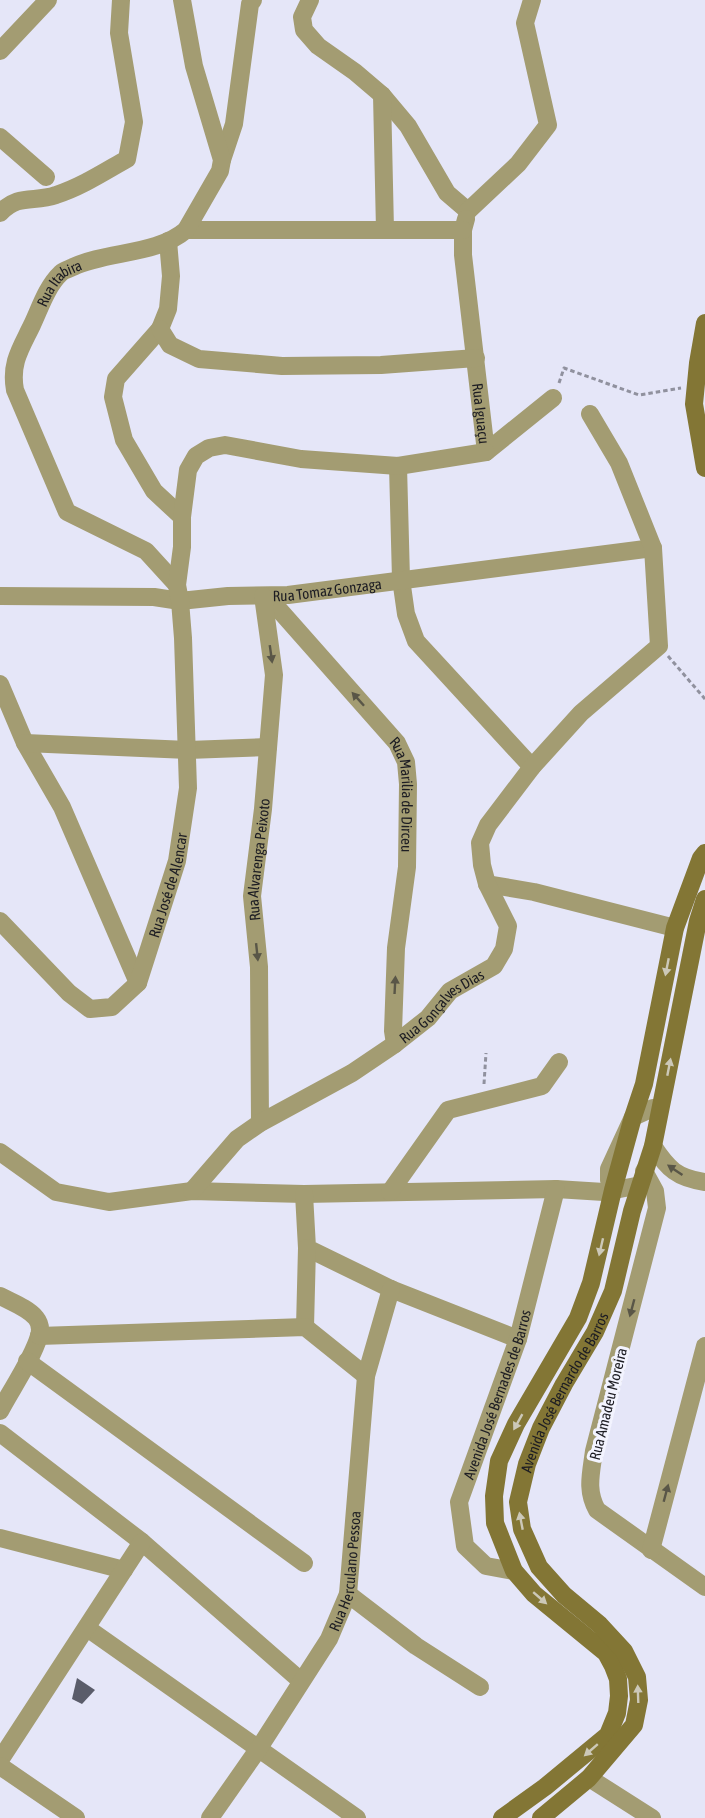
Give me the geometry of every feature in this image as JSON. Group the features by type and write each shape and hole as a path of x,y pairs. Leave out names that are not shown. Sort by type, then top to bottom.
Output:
{"main road":[{"path":"705,323 694,404 705,468"},
{"name":"Avenida José Bernardo de Barros","path":"502,1818 553,1781 608,1735 617,1713 618,1679 614,1666 606,1653 534,1594 514,1571 495,1523 494,1496 499,1461 516,1424 578,1318 599,1256 613,1190 644,1084 675,928 701,858 705,853"},
{"name":"Avenida José Bernardo de Barros","path":"541,1818 589,1778 634,1725 639,1700 637,1677 624,1651 600,1625 564,1595 539,1567 522,1529 518,1502 527,1464 541,1428 595,1332 613,1291 642,1178 653,1146 698,921 705,899"}],"street":[{"path":"0,51 48,0"},
{"path":"0,213 9,204 30,198 54,196 89,181 127,159 134,122 119,33 121,0"},
{"path":"182,0 194,66 222,160"},
{"name":"Rua Itabira","path":"179,593 146,551 67,512 15,390 12,375 15,361 44,299 62,272 84,261 168,242 186,230 220,171 234,124 250,4 253,0"},
{"path":"310,0 302,17 304,30 318,46 355,72 382,95 408,126 447,193 468,211 518,164 549,125 525,23 532,0"},
{"path":"382,95 385,230"},
{"path":"0,137 46,177"},
{"name":"Rua Iguaçu","path":"179,593 182,517 188,470 196,456 208,447 225,444 301,459 398,465 486,452 464,255 463,230 468,211"},
{"path":"186,230 463,230"},
{"path":"168,242 171,276 168,309 160,329 116,379 113,397 124,440 154,491 182,517"},
{"path":"160,329 170,345 199,359 282,366 381,365 476,358"},
{"path":"486,452 553,398"},
{"path":"590,414 619,464 653,548 659,646"},
{"path":"398,465 401,579 406,614 416,641 532,767"},
{"name":"Rua Tomaz Gonzaga","path":"0,596 154,597 179,593 228,596 288,595 653,548"},
{"name":"Rua José de Alencar","path":"0,921 69,993 90,1010 112,1007 138,983 177,861 188,788 179,593"},
{"name":"Rua Alvarenga Peixoto","path":"260,1123 259,967 252,896 274,675 265,596"},
{"name":"Rua Marilia de Dirceu","path":"265,596 397,743 406,762 407,867 396,948 393,1031 395,1044"},
{"name":"Rua Gonçalves Dias","path":"192,1191 237,1139 260,1123 352,1073 428,1018 450,991 494,966 504,949 508,926 487,884 482,865 480,843 488,825 532,767 581,713 659,646"},
{"path":"0,684 25,743 62,807 138,983"},
{"path":"25,743 188,750 268,747"},
{"path":"487,884 534,892 675,928"},
{"path":"390,1192 448,1110 542,1086 560,1062"},
{"path":"633,1117 653,1108 660,1108"},
{"name":"Avenida José Bernardo de Barros","path":"613,1190 609,1180 609,1169 633,1117"},
{"path":"653,1146 670,1170 690,1180 705,1182"},
{"path":"4,1158 56,1192 109,1202 192,1191 304,1194 580,1189 604,1192 642,1178"},
{"path":"580,1189 609,1169"},
{"name":"Rua Amadeu Moreira","path":"642,1178 656,1191 657,1208 594,1451 591,1499 597,1510 705,1587"},
{"name":"Avenida José Bernades de Barros","path":"514,1571 486,1566 465,1546 459,1502 518,1339 556,1189"},
{"path":"304,1194 307,1248 305,1328"},
{"path":"307,1248 391,1289 518,1339"},
{"name":"Rua Herculano Pessoa","path":"210,1818 259,1748 329,1639 348,1594 366,1376 391,1289"},
{"path":"0,1296 38,1319 40,1327 39,1336 0,1411"},
{"path":"39,1336 305,1328 366,1376"},
{"path":"651,1550 705,1346"},
{"path":"27,1361 304,1563"},
{"path":"0,1433 142,1542 301,1681"},
{"path":"0,1538 123,1570"},
{"path":"0,1760 142,1542"},
{"path":"348,1594 416,1646 480,1687"},
{"path":"87,1628 357,1818"},
{"path":"0,1766 76,1818"},
{"path":"589,1778 652,1818"}],"path":[{"path":"553,398 564,368 639,395 696,386"},
{"path":"659,646 705,699"},
{"path":"483,1101 486,1053"}],"building":[{"path":"77,1678 95,1690 82,1704 72,1699"}]}
